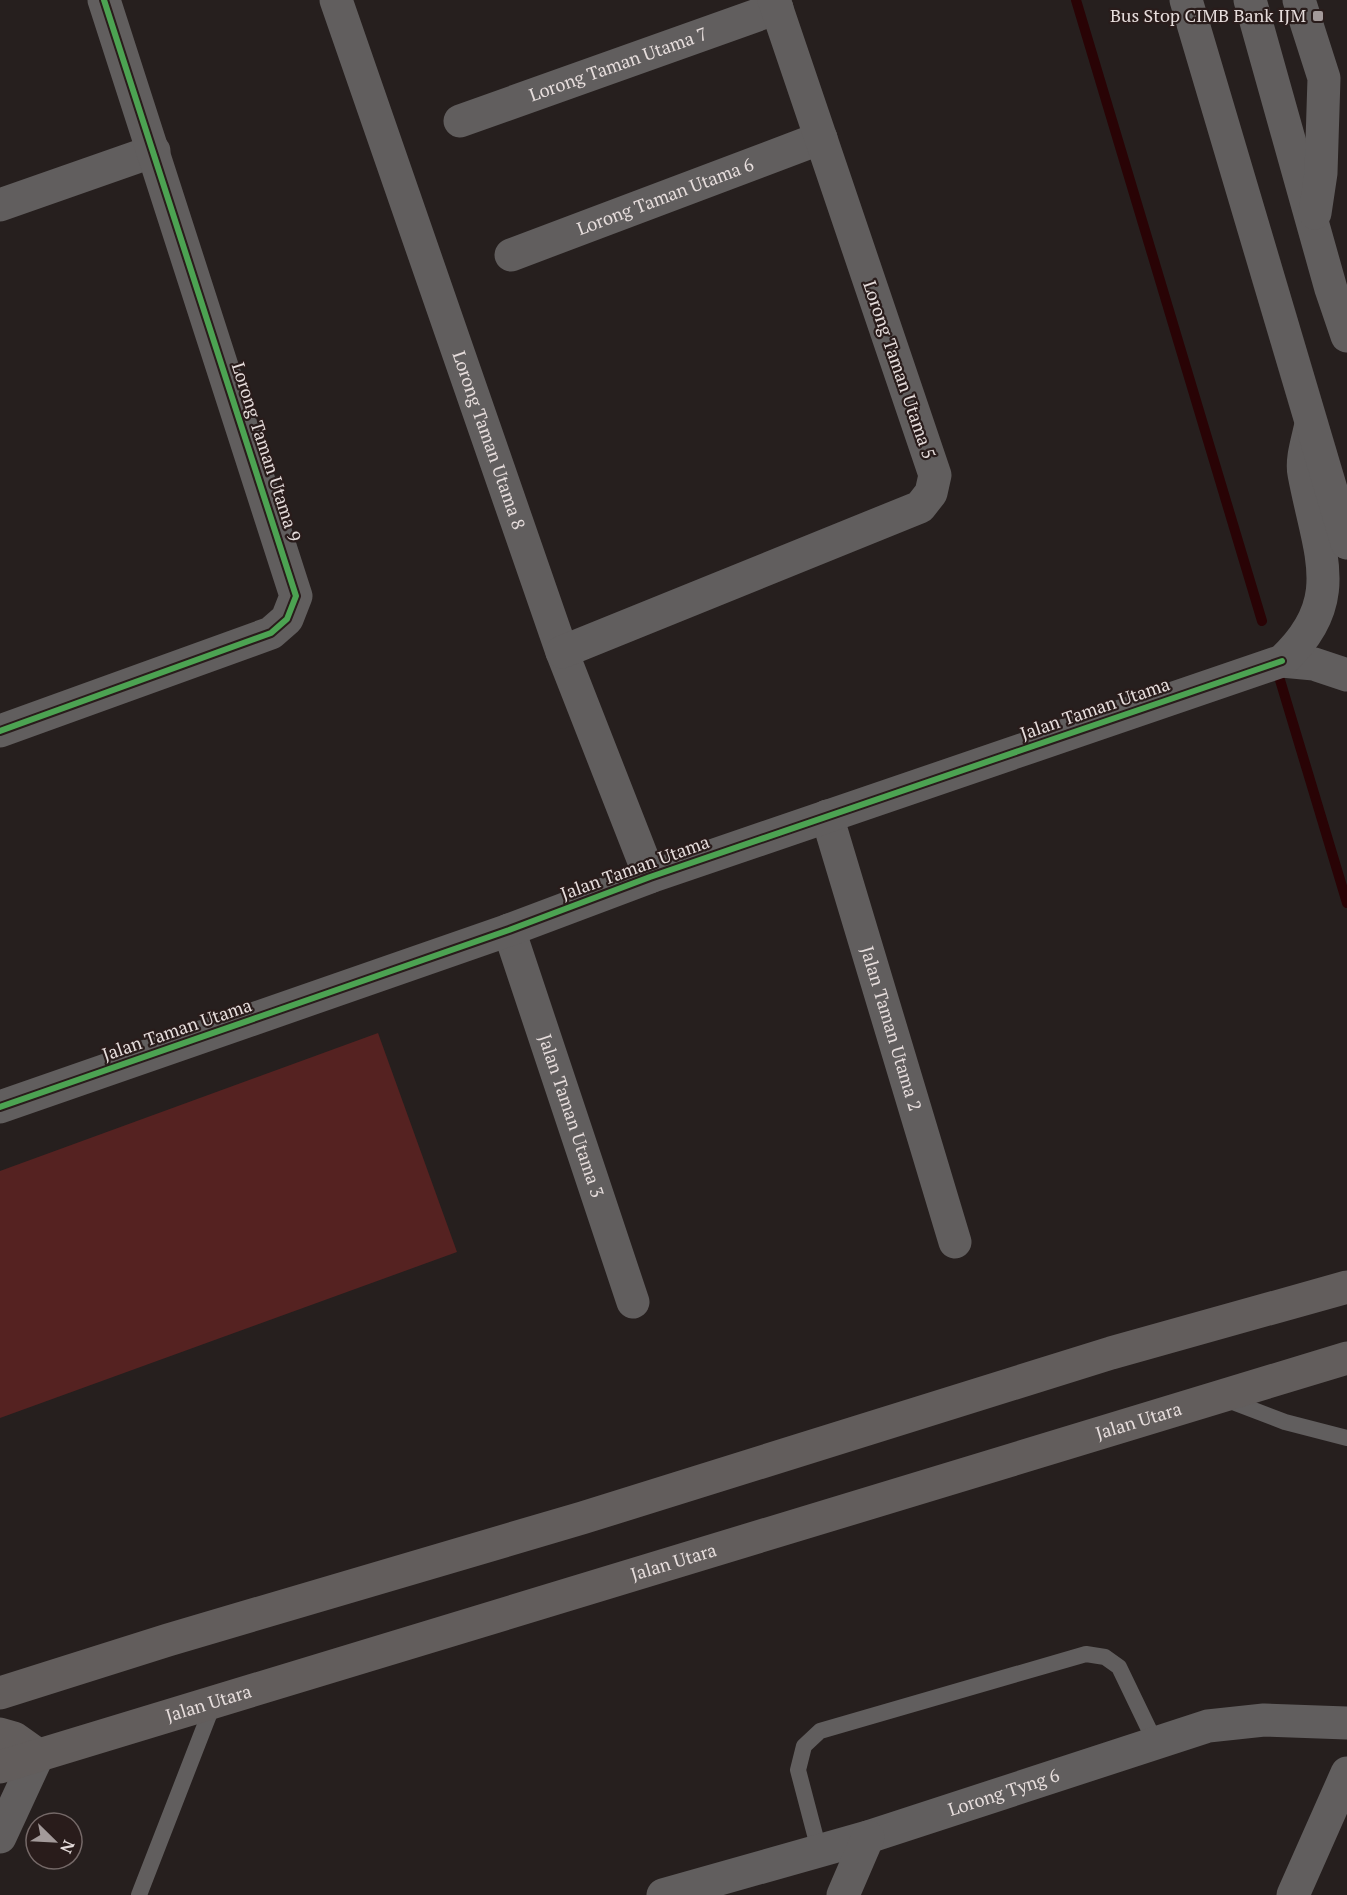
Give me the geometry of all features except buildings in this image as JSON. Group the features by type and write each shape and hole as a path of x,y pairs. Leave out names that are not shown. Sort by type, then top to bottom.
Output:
{"highway":[{"path":"0,1693 168,1640 582,1518 1111,1353 1347,1287"},
{"name":"Jalan Utara","path":"0,1767 1347,1358"},
{"path":"0,1734 14,1738 38,1755"}],"street":[{"name":"Lorong Taman Utama 9","path":"0,731 271,633 287,619 296,596 104,0"},
{"name":"Lorong Taman Utama 8","path":"336,0 561,652 650,877"},
{"path":"1186,0 1347,543"},
{"path":"1250,0 1313,226 1347,336"},
{"path":"1299,0 1324,78 1321,174 1313,226"},
{"name":"Lorong Taman Utama 5","path":"561,652 920,507 931,493 934,476 775,4"},
{"name":"Lorong Taman Utama 7","path":"460,121 775,4"},
{"name":"Lorong Taman Utama 6","path":"511,255 821,138"},
{"path":"0,205 154,151"},
{"path":"1282,662 1304,647 1322,628 1332,606 1333,566 1303,472 1311,424"},
{"path":"1282,662 1314,664 1347,675"},
{"name":"Jalan Taman Utama","path":"0,1107 509,930 650,877 1282,662"},
{"name":"Jalan Taman Utama 2","path":"827,816 955,1242"},
{"name":"Jalan Taman Utama 3","path":"509,930 633,1302"},
{"name":"Lorong Tyng 6","path":"663,1895 868,1837 1208,1726 1264,1720 1347,1723"},
{"path":"0,1837 38,1755"},
{"path":"1293,1895 1347,1773"},
{"path":"843,1895 868,1837"}],"lane":[{"path":"1218,1397 1285,1422 1347,1438"},
{"path":"819,1850 798,1770 804,1746 820,1731 1086,1654 1105,1657 1119,1666 1156,1744"},
{"path":"139,1895 214,1701"}],"shaded area":[{"path":"378,1033 457,1252 0,1418 0,1171"}],"waterway":[{"path":"1076,0 1262,621"},
{"path":"1280,680 1347,903"}],"cycle path":[{"path":"0,731 271,633 287,619 296,596 104,0"},
{"path":"0,1107 509,930 650,877 1282,661"}],"place":[{"name":"Bus Stop CIMB Bank IJM","path":"1318,16"}]}
